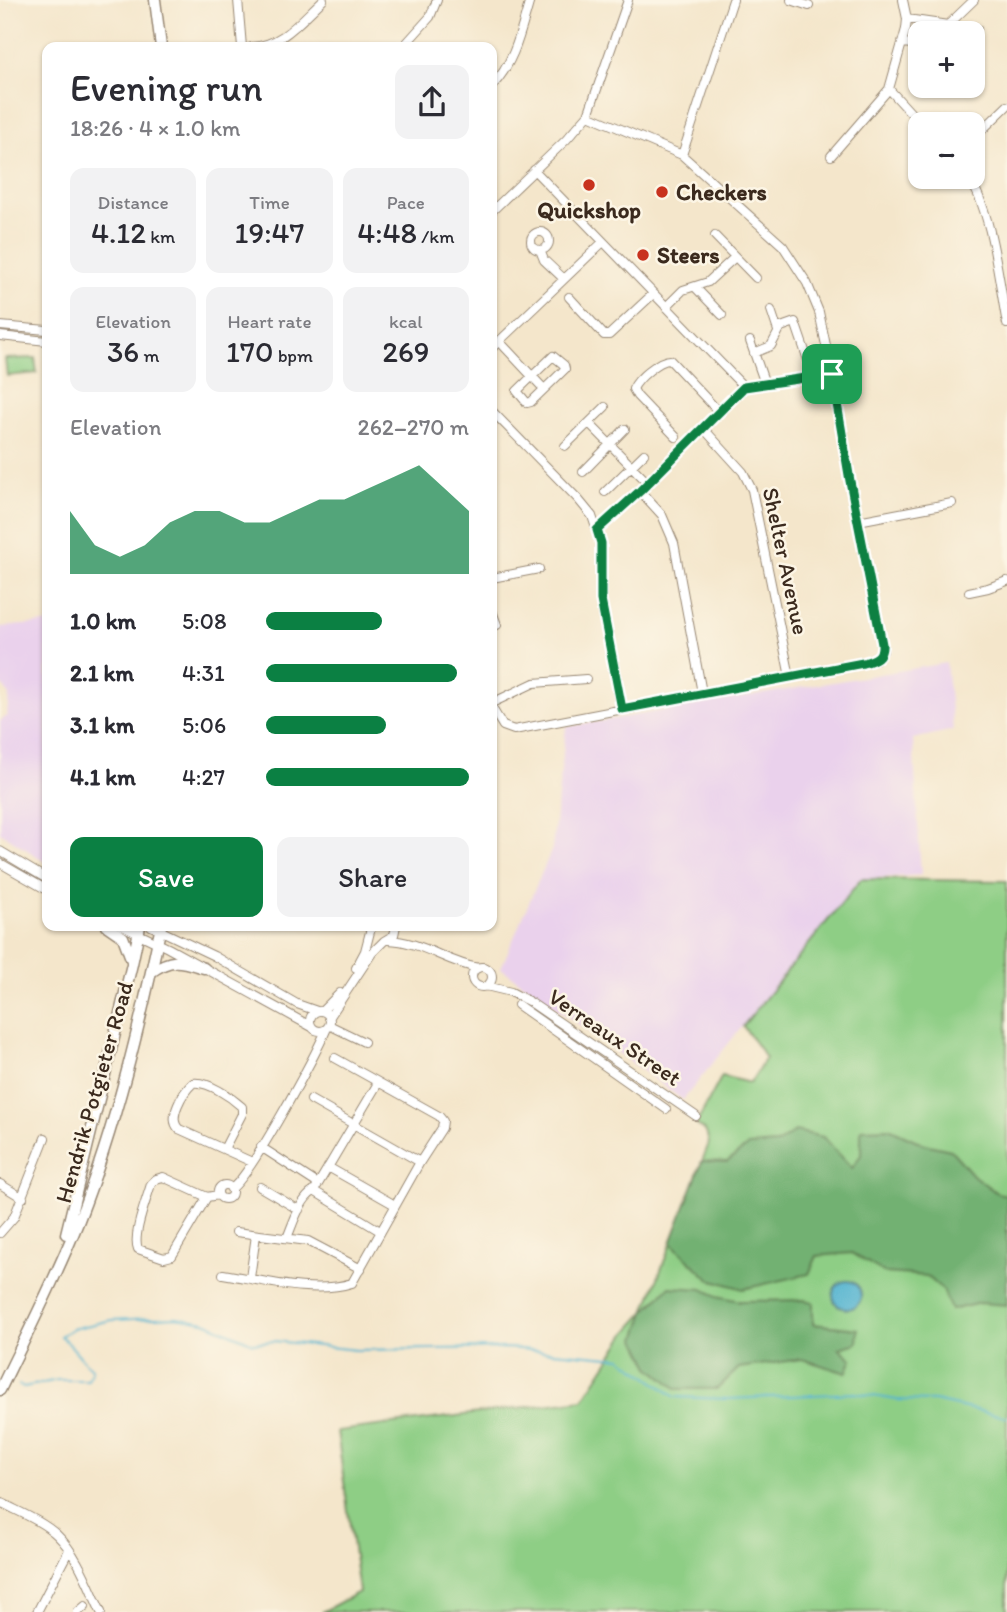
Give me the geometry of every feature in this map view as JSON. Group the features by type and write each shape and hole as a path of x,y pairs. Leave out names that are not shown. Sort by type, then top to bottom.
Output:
{"main road":[{"path":"155,0 160,42"},
{"path":"114,931 122,937 127,946 132,964"},
{"name":"Hendrik Potgieter Road","path":"57,1268 139,931"},
{"name":"Hendrik Potgieter Road","path":"0,1390 78,1221 108,1135 158,944 157,931"},
{"path":"151,972 177,961 204,968"}],"street":[{"path":"238,0 242,42"},
{"path":"275,42 323,0"},
{"path":"408,42 430,17 438,0"},
{"path":"497,80 512,57 530,0"},
{"path":"497,206 588,115 628,0"},
{"path":"682,155 733,0"},
{"path":"791,0 809,6"},
{"path":"831,156 889,89 903,43 907,19 903,0"},
{"path":"907,19 948,24 974,0"},
{"path":"903,43 908,44"},
{"path":"889,89 910,112"},
{"path":"985,127 1007,106"},
{"path":"497,716 503,726 514,730 875,660 883,651 832,374 819,312 807,283 783,246 682,155 588,115"},
{"path":"534,170 744,387"},
{"path":"976,189 984,208 1007,324"},
{"path":"715,236 756,278"},
{"path":"497,343 603,242"},
{"path":"540,250 544,260 564,279"},
{"path":"666,307 683,290 708,282 735,257"},
{"path":"695,286 722,315"},
{"path":"569,297 604,335 609,335 653,294"},
{"path":"771,310 778,331"},
{"path":"754,353 771,346 783,326 796,323 809,363"},
{"path":"0,326 42,330"},
{"path":"0,336 42,340"},
{"path":"750,341 765,384"},
{"path":"497,347 544,389"},
{"path":"553,356 565,369 544,389 529,403 518,393 553,356"},
{"path":"676,437 633,389 636,382 663,361 670,360 719,412"},
{"path":"597,530 704,429 744,387 832,374"},
{"path":"565,446 605,407"},
{"path":"497,416 592,516 601,543 601,600 622,709"},
{"path":"589,423 648,483"},
{"path":"583,472 625,429"},
{"name":"Shelter Avenue","path":"704,429 743,472 752,490 790,677"},
{"path":"605,492 644,454"},
{"path":"640,491 662,515 674,543 702,694"},
{"path":"858,521 952,503"},
{"path":"497,577 539,569"},
{"path":"969,592 1007,581"},
{"path":"497,701 534,683 586,679"},
{"path":"0,852 42,876"},
{"path":"0,863 42,887"},
{"path":"142,931 158,944 314,1028 321,1031 328,1023"},
{"path":"165,931 297,1004 320,1011 328,1023 364,1042"},
{"path":"316,1051 314,1028 310,1018 335,1000 357,967 370,931"},
{"path":"372,931 373,936 414,943 452,961 488,969 491,981 486,986 477,986 452,961"},
{"path":"207,1197 172,1256 164,1258 138,1249 135,1242 138,1230 152,1184 156,1179 163,1177 207,1197 218,1195 219,1188 223,1185 231,1189 241,1181 316,1051 328,1023 366,961 395,931"},
{"path":"402,931 414,943"},
{"path":"472,980 472,974 478,968"},
{"name":"Verreaux Street","path":"491,975 511,992 530,1002 696,1115"},
{"path":"260,997 265,986"},
{"name":"Verreaux Street","path":"486,986 511,992"},
{"path":"518,1005 666,1109"},
{"path":"223,1274 299,1286 352,1283 442,1128 443,1121 439,1116 335,1058"},
{"path":"224,1149 242,1114 242,1107 206,1084 193,1083 175,1113 173,1123 179,1129 252,1162"},
{"path":"287,1238 299,1210 316,1188 378,1083"},
{"path":"311,1100 420,1162"},
{"path":"0,1233 15,1217 45,1138"},
{"path":"261,1147 380,1231"},
{"path":"328,1167 395,1205"},
{"path":"0,1184 23,1198"},
{"path":"260,1187 299,1210"},
{"path":"236,1232 308,1241 361,1269"},
{"path":"250,1278 256,1235"},
{"path":"0,1502 56,1534 69,1550 102,1612"},
{"path":"42,1610 69,1550"}],"shaded area":[{"path":"42,623 42,860 0,832 0,721 7,716 9,694 0,682 0,627"},
{"path":"946,663 953,730 913,739 921,875 861,879 683,1100 501,968 552,849 566,727"}],"green space":[{"path":"35,358 37,373 7,376 5,359"},
{"path":"861,879 1007,881 1007,1612 322,1612 359,1592 337,1431 583,1400 627,1332 645,1312 709,1143 706,1132 696,1124 722,1076 750,1083 766,1058 743,1026"},
{"path":"889,1128 924,1144 951,1150 974,1176 997,1193 1007,1195 1007,1305 980,1303 951,1310 943,1290 927,1276 885,1273 852,1253 817,1256 809,1274 743,1289 709,1279 671,1243 702,1161 727,1162 748,1146 777,1144 795,1131 823,1137 852,1168 861,1155 861,1129"},
{"path":"669,1287 703,1289 717,1296 741,1301 813,1302 813,1324 858,1329 857,1343 839,1348 852,1359 846,1373 802,1359 739,1368 717,1389 677,1389 650,1367 636,1339 645,1312"}],"water":[{"path":"847,1281 857,1285 861,1295 857,1305 847,1309 837,1305 833,1295 837,1285"}],"waterway":[{"path":"19,1385 24,1387 58,1380 88,1380 92,1369 60,1336 72,1329 112,1320 176,1317 205,1322 253,1343 274,1341 356,1350 508,1348 621,1358 675,1397 728,1399 855,1393 897,1400 934,1401 1007,1417"}],"place":[{"name":"Quickshop","path":"589,185"},
{"name":"Checkers","path":"662,192"},
{"name":"Steers","path":"643,255"}],"route":[{"path":"832,374 882,644 883,651 880,656 863,663 622,709 601,600 601,543 597,530 704,429 744,387 832,374"}]}
